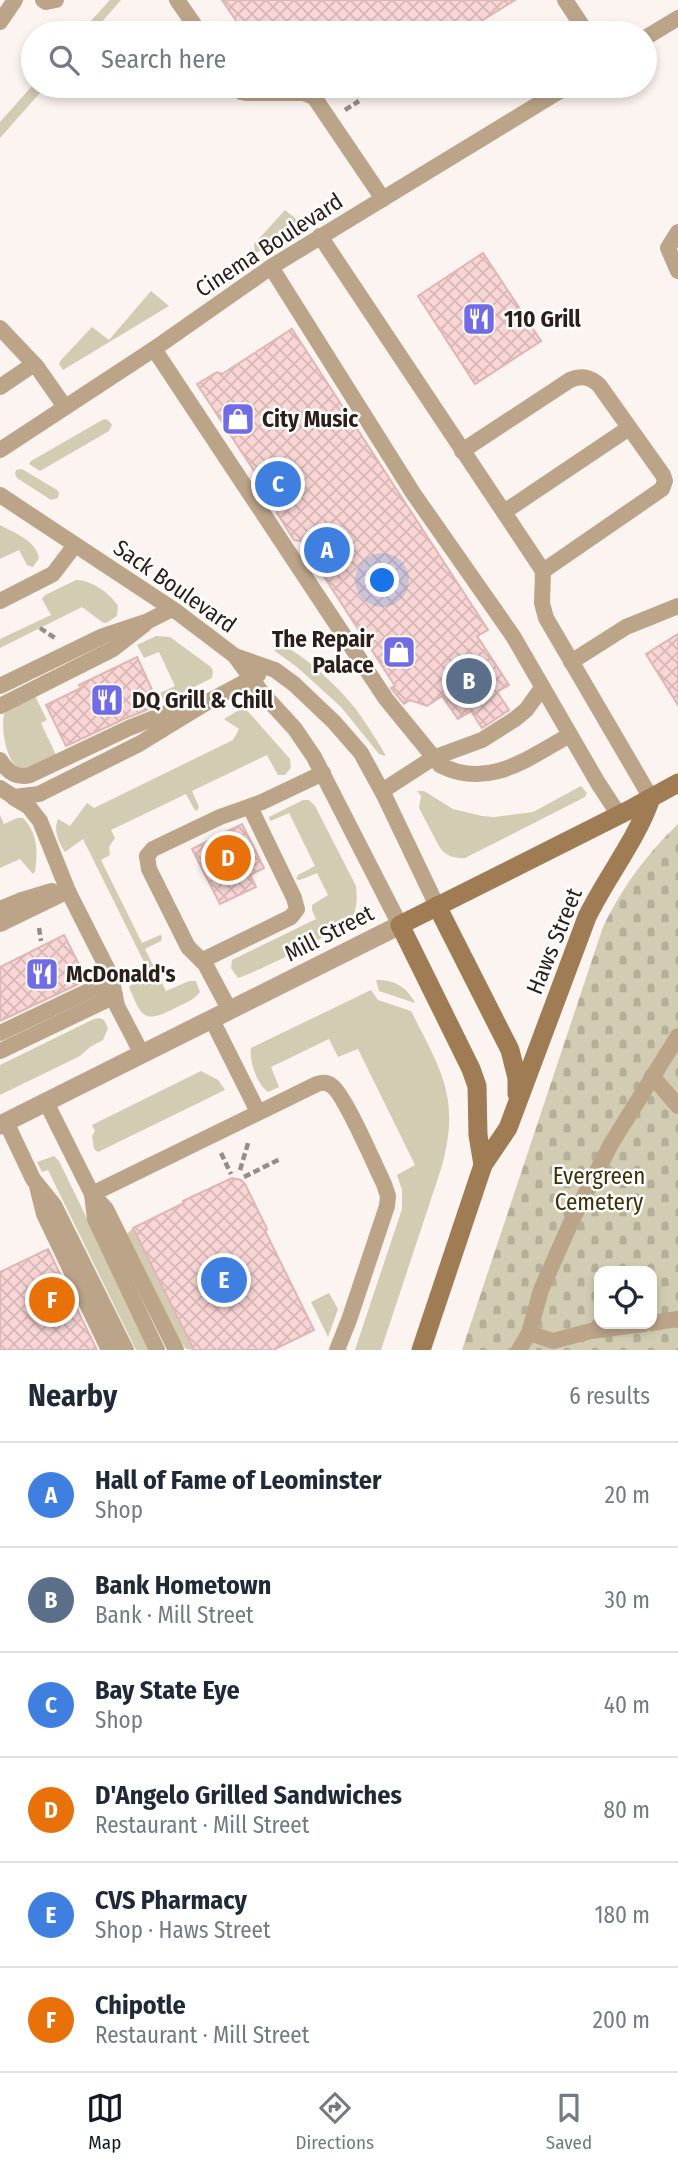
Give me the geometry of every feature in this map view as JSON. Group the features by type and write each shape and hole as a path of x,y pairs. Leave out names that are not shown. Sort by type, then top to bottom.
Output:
{"main road":[{"name":"Mill Street","path":"400,925 619,816 678,783"},
{"name":"Haws Street","path":"421,1350 483,1165 508,1128 587,917 602,887 637,832 651,798"},
{"name":"Haws Street","path":"437,906 514,1063 517,1078 515,1109"},
{"name":"Haws Street","path":"400,925 477,1086 478,1135 483,1165"}],"street":[{"name":"Mill Street","path":"3,1124 400,925"}],"lane":[{"path":"0,22 15,0"},
{"path":"43,0 56,0"},
{"path":"177,0 192,21"},
{"path":"572,2 581,21"},
{"path":"657,31 678,18"},
{"path":"315,98 383,199"},
{"name":"Cinema Boulevard","path":"0,450 154,349 271,267 548,98"},
{"path":"678,232 668,248 678,271"},
{"path":"320,236 543,571 541,603 546,618 651,798"},
{"path":"271,267 413,493 513,636 619,816"},
{"path":"0,328 34,364 65,407"},
{"path":"154,349 386,699 440,765 464,774 497,772 516,765 570,735"},
{"path":"0,387 34,364"},
{"path":"462,452 577,377 592,379 600,385 663,475 665,481 662,489 543,571"},
{"path":"504,512 629,428"},
{"name":"Sack Boulevard","path":"0,495 172,609 235,656 251,679 295,729 323,773 400,925"},
{"path":"0,601 54,574 75,545"},
{"path":"571,662 626,627 678,606"},
{"path":"0,686 103,636 148,621 172,609"},
{"path":"0,706 113,649 148,621"},
{"path":"235,656 275,670 294,684 334,722 361,753 437,906"},
{"path":"7,793 39,794 139,744 251,679 262,672 265,666"},
{"path":"382,791 433,758 482,740 515,719 526,710 542,688"},
{"path":"0,760 12,774 25,777 129,728 223,694"},
{"path":"230,1011 203,960 188,947 149,869 147,856 153,849 220,817 250,807 323,773"},
{"path":"7,793 29,807 40,821 68,891 111,976 117,1006 142,1054"},
{"path":"203,960 292,917 297,909 250,807"},
{"path":"0,909 41,893 68,891"},
{"path":"0,924 68,891"},
{"path":"0,1034 95,988 106,989 115,996"},
{"path":"0,1051 115,996"},
{"path":"212,1020 258,1112"},
{"path":"519,1350 529,1333 541,1290 572,1220 611,1144 678,1036"},
{"path":"652,1076 678,1106"},
{"path":"92,1194 258,1112 326,1082 335,1088 348,1110 388,1196 387,1206 337,1350"},
{"path":"47,1102 92,1194 106,1209 175,1349"},
{"path":"3,1124 37,1184 54,1205 126,1350"},
{"path":"37,1184 44,1214 109,1350"},
{"path":"92,1194 94,1219 157,1350"},
{"path":"657,1322 678,1319"},
{"path":"529,1333 553,1341 605,1329"}],"path":[{"path":"244,1177 280,1159"}],"green space":[{"path":"110,0 121,0 103,21 91,21"},
{"path":"21,98 35,98 0,138 0,122"},
{"path":"285,210 302,224 255,254 254,244"},
{"path":"151,291 169,306 63,370 59,364 61,360 92,327 109,340"},
{"path":"104,419 112,425 109,431 40,471 29,464 31,461"},
{"path":"22,469 57,490 58,498 51,500 17,478 16,470"},
{"path":"0,525 34,546 39,558 33,567 27,565 19,550 0,559"},
{"path":"76,580 94,585 110,596 118,606 117,616 106,623 102,622 82,607 0,648 0,639 51,615 42,599 45,595"},
{"path":"156,636 170,637 211,667 212,678 164,702 160,693 175,686 159,652 144,658 137,645"},
{"path":"275,644 295,652 340,691 363,719 385,756 379,754 341,707 275,651"},
{"path":"35,696 47,720 41,723 56,755 31,768 20,769 7,751 5,711"},
{"path":"244,707 290,759 291,768 285,775 278,775 267,755 192,791 199,807 197,811 186,794 111,830 115,838 109,847 110,855 101,860 142,943 162,936 161,941 145,949 166,991 189,981 196,981 200,992 190,1001 151,1017 141,1012 129,987 148,970 83,839 65,852 57,836 58,819 70,826 87,803 94,808 233,740 239,729 224,719"},
{"path":"581,786 587,793 585,797 465,858 448,855 440,848 419,808 421,796 417,791 424,791 453,809 494,817 533,812"},
{"path":"303,800 309,800 315,806 356,886 355,911 345,924 333,932 238,978 231,968 232,960 316,919 312,905 328,895 317,873 296,879 298,875 315,866 289,813 270,821 269,817"},
{"path":"0,815 4,824 23,818 32,830 36,850 33,874 20,859 0,868"},
{"name":"Evergreen Cemetery","path":"678,824 678,1350 462,1350 603,927 645,860"},
{"path":"376,980 389,981 400,986 415,1003 379,991"},
{"path":"371,990 378,1000 411,1011 439,1069 445,1087 449,1123 441,1169 381,1350 355,1350 402,1209 402,1190 397,1175 415,1165 358,1049 338,1057 329,1039 271,1067 279,1087 268,1092 257,1078 251,1048"},
{"path":"100,1018 108,1028 103,1040 80,1056 0,1095 0,1065"},
{"path":"201,1071 218,1080 225,1090 98,1152 94,1149 92,1136 95,1131 92,1125"},
{"path":"54,1156 59,1161 151,1350 136,1350 48,1170 42,1172 37,1162"},
{"path":"133,1228 194,1350 186,1349 179,1340 127,1234"},
{"path":"329,1293 338,1309 328,1337 311,1302"}],"building":[{"path":"222,0 515,0 481,21 236,21"},
{"name":"110 Grill","path":"483,253 541,341 475,384 418,296"},
{"path":"292,329 488,630 477,636 509,685 497,692 509,710 482,728 471,711 458,719 442,696 427,706 410,700 404,704 391,688 395,686 301,541 294,540 277,513 278,507 197,384 217,372 222,374"},
{"path":"678,634 678,705 646,654"},
{"name":"DQ Grill & Chill","path":"137,657 159,705 66,746 46,705 81,688 79,685"},
{"path":"242,824 264,868 250,875 256,887 220,904 192,849"},
{"name":"McDonald's","path":"64,935 87,980 0,1021 0,967"},
{"path":"232,1178 245,1184 314,1330 273,1350 194,1350 133,1228"},
{"path":"48,1249 97,1350 0,1350 0,1272"}],"place":[{"name":"110 Grill","path":"479,319"},
{"name":"City Music","path":"238,419"},
{"name":"Bay State Eye","path":"278,484"},
{"name":"Hall of Fame of Leominster","path":"327,550"},
{"name":"The Repair Palace","path":"399,652"},
{"name":"Bank Hometown","path":"469,681"},
{"name":"DQ Grill & Chill","path":"107,700"},
{"name":"D'Angelo Grilled Sandwiches","path":"228,858"},
{"name":"McDonald's","path":"42,974"},
{"name":"CVS Pharmacy","path":"224,1280"},
{"name":"Chipotle","path":"52,1300"}]}
